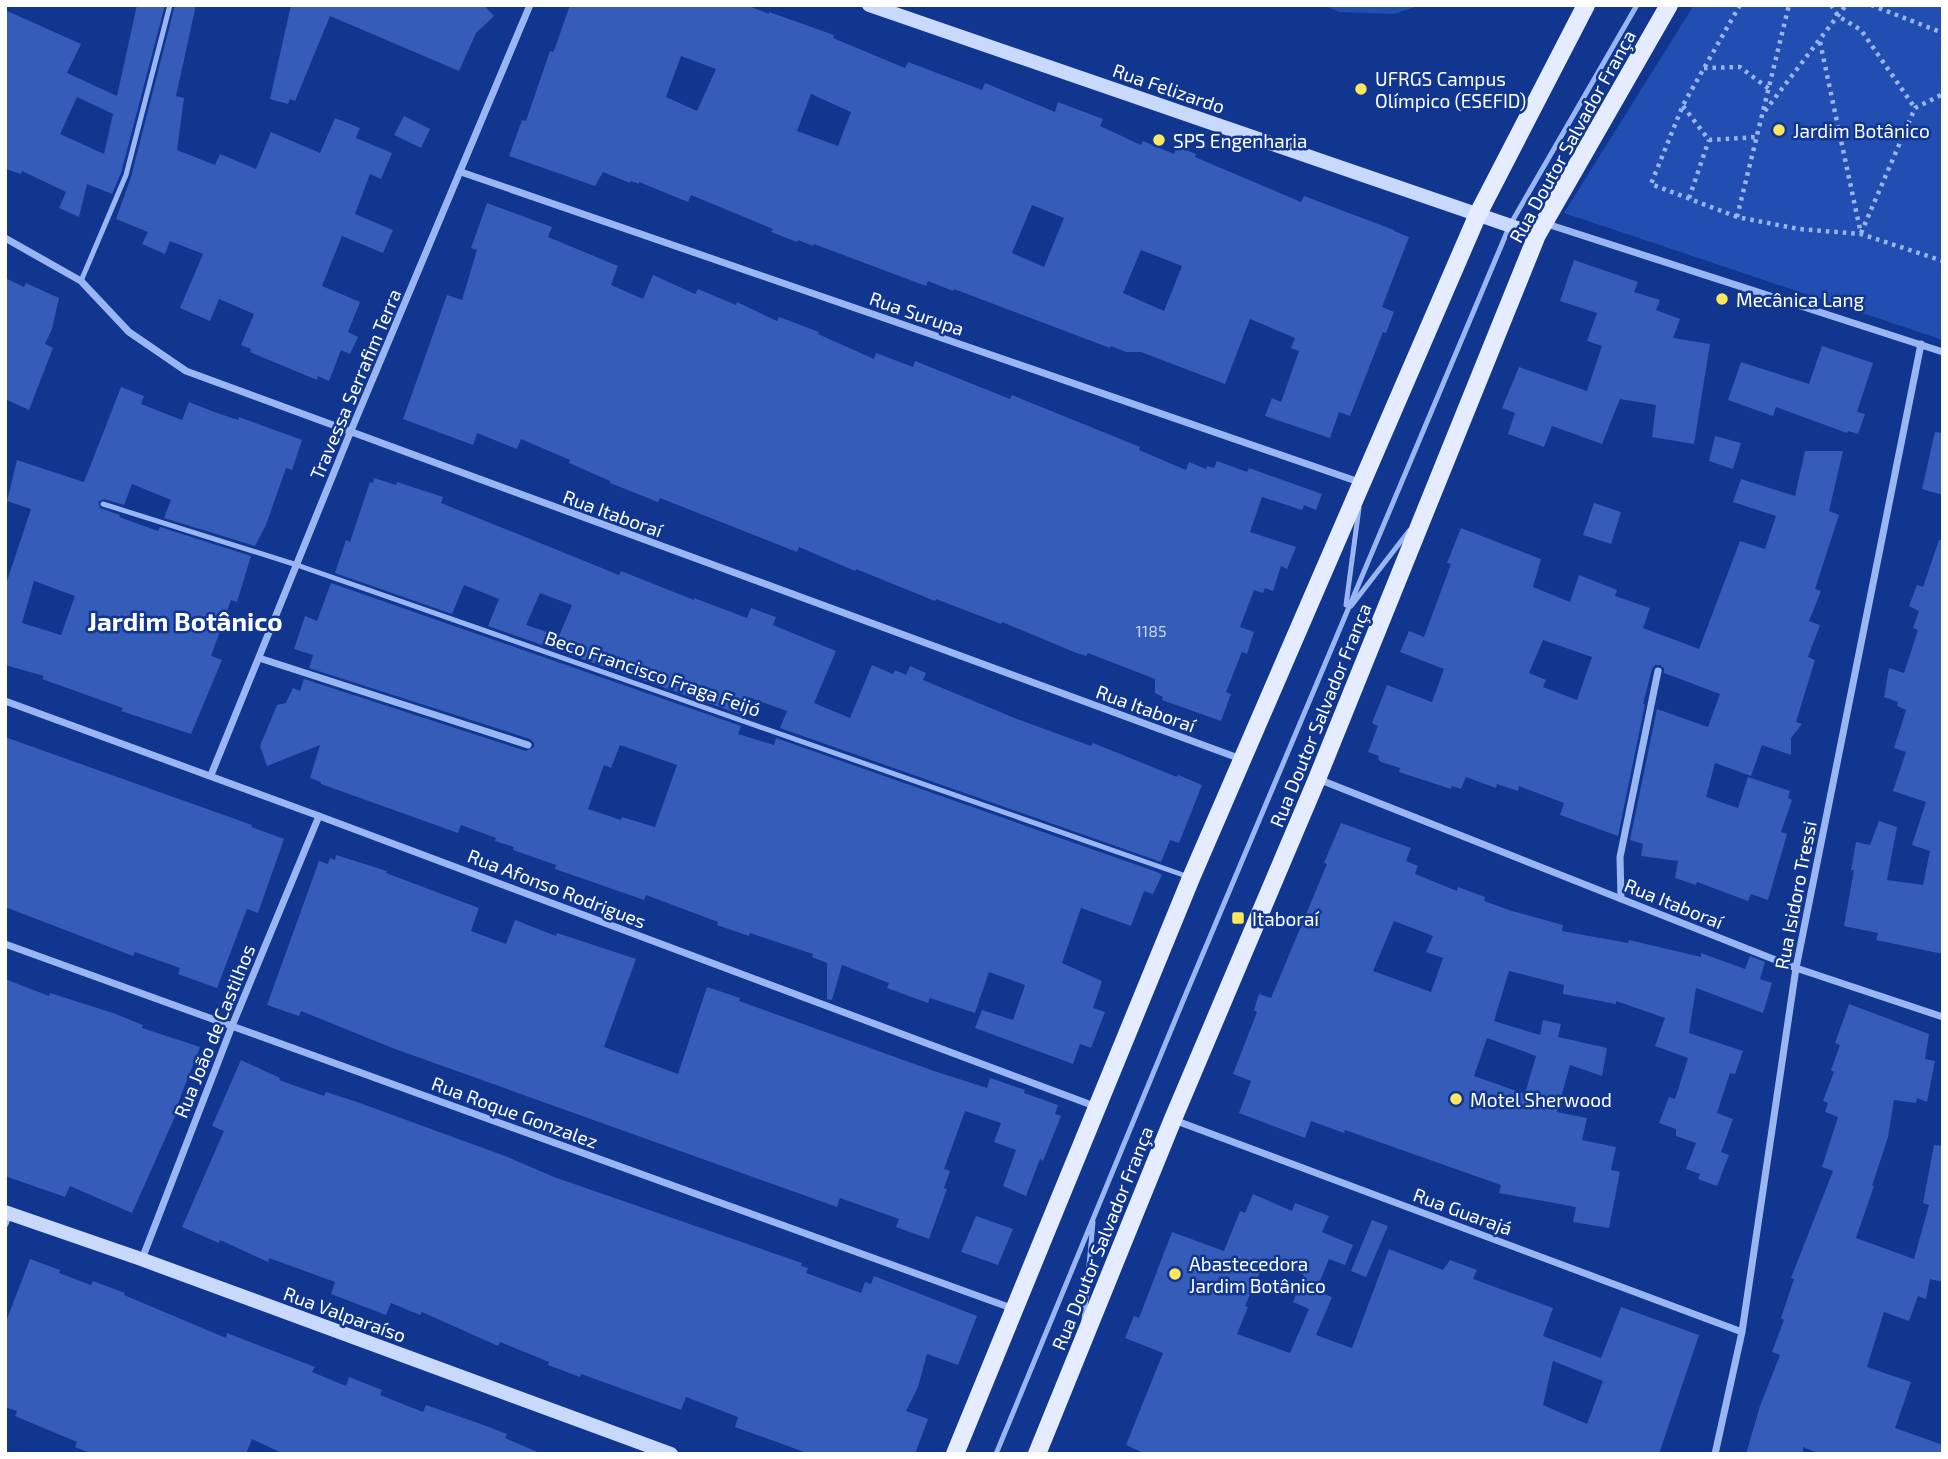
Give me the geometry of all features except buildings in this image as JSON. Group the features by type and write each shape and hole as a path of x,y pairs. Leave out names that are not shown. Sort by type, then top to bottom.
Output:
{"main road":[{"name":"Rua Felizardo","path":"869,5 1510,225 1540,229"},
{"path":"956,1454 1191,878 1478,214 1586,5"},
{"name":"Rua Doutor Salvador França","path":"1037,1454 1173,1119 1317,779 1540,229 1669,5"},
{"name":"Rua Valparaíso","path":"6,1217 141,1259 671,1454"}],"street":[{"name":"Travessa Serrafim Terra","path":"211,775 350,433 530,5"},
{"name":"Rua Surupa","path":"461,172 1363,484"},
{"name":"Rua Felizardo","path":"1540,229 1943,352"},
{"name":"Rua Itaboraí","path":"5,237 81,281 130,332 186,371 1243,760"},
{"name":"Rua Isidoro Tressi","path":"1715,1454 1742,1332 1796,968 1921,344"},
{"path":"259,658 528,745"},
{"path":"1621,899 1620,857 1658,671"},
{"name":"Rua Afonso Rodrigues","path":"5,701 211,775 1098,1107"},
{"name":"Rua Itaboraí","path":"1317,779 1796,968 1943,1017"},
{"name":"Rua João de Castilhos","path":"141,1259 232,1026 319,816"},
{"name":"Rua Roque Gonzalez","path":"5,943 1014,1309"},
{"name":"Rua Guarajá","path":"1173,1119 1742,1332"}],"lane":[{"path":"81,281 127,175 170,5"},
{"path":"996,1454 1093,1214 1510,225 1637,5"},
{"path":"1345,614 1363,484"},
{"name":"Beco Francisco Fraga Feijó","path":"103,504 297,565 1191,878"},
{"path":"1345,614 1425,510"},
{"path":"1082,1341 1093,1214"}],"path":[{"path":"1740,5 1683,105 1651,184 1737,217 1798,229 1861,234 1943,261"},
{"path":"1737,217 1789,5"},
{"path":"1831,5 1838,16 1861,30 1915,108"},
{"path":"1763,115 1846,5"},
{"path":"1871,5 1943,33"},
{"path":"1820,42 1861,234"},
{"path":"1704,68 1740,67 1769,89"},
{"path":"1861,234 1915,108 1943,94"},
{"path":"1683,105 1709,141"},
{"path":"1709,141 1757,137"},
{"path":"1689,198 1709,141"}],"shaded area":[{"path":"1323,5 1421,5 1394,14 1339,12"},
{"name":"Jardim Botânico","path":"1694,5 1943,5 1943,340 1564,213"}],"place":[{"name":"UFRGS Campus Olímpico (ESEFID)","path":"1361,89"},
{"name":"Jardim Botânico","path":"1779,130"},
{"name":"SPS Engenharia","path":"1159,140"},
{"name":"Mecânica Lang","path":"1722,299"},
{"name":"Itaboraí","path":"1238,918"},
{"name":"Motel Sherwood","path":"1456,1099"},
{"name":"Abastecedora Jardim Botânico","path":"1175,1274"}],"district":[{"name":"Jardim Botânico","path":"185,620"}]}
